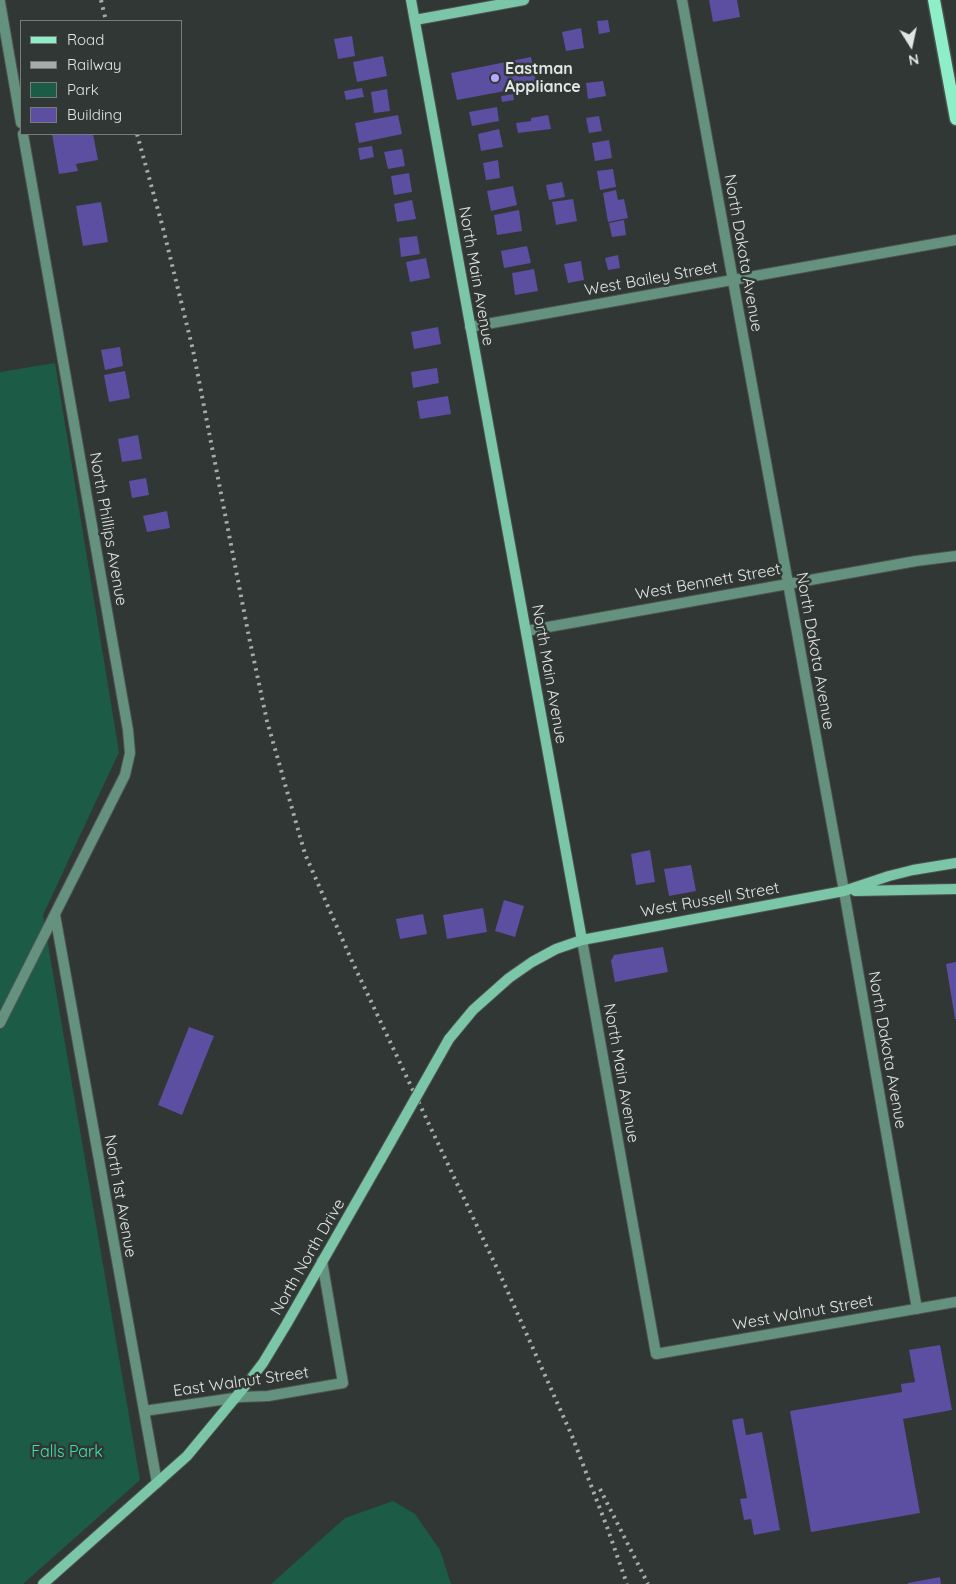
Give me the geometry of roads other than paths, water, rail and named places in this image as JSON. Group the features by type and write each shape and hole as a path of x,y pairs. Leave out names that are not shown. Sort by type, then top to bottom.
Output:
{"main road":[{"name":"North Main Avenue","path":"411,0 582,940"},
{"path":"415,20 524,0"},
{"path":"934,0 956,120"},
{"name":"West Russell Street","path":"582,940 844,891 913,870 956,863"},
{"name":"West Russell Street","path":"844,891 956,889"},
{"name":"North North Drive","path":"43,1584 188,1456 263,1363 449,1039 473,1010 509,978 532,962 556,949 582,940"}],"street":[{"name":"North Dakota Avenue","path":"682,0 844,891 917,1309"},
{"path":"0,2 20,116"},
{"name":"North Phillips Avenue","path":"0,1023 125,774 130,753 127,721 23,135"},
{"name":"West Bailey Street","path":"470,327 956,240"},
{"name":"West Bennett Street","path":"526,630 916,561 956,556"},
{"name":"North 1st Avenue","path":"55,914 157,1483"},
{"name":"North Main Avenue","path":"582,940 656,1354"},
{"name":"East Walnut Street","path":"144,1411 234,1398 268,1396 343,1383 322,1261"},
{"name":"West Walnut Street","path":"656,1354 956,1302"}],"railway":[{"path":"101,0 106,20"},
{"path":"137,135 163,228 193,350 267,721 305,854 351,959 503,1281 572,1436 627,1584"},
{"path":"600,1489 648,1584"}],"place":[{"name":"Eastman Appliance","path":"495,78"}],"park label":[{"name":"Falls Park","path":"67,1452"}]}
